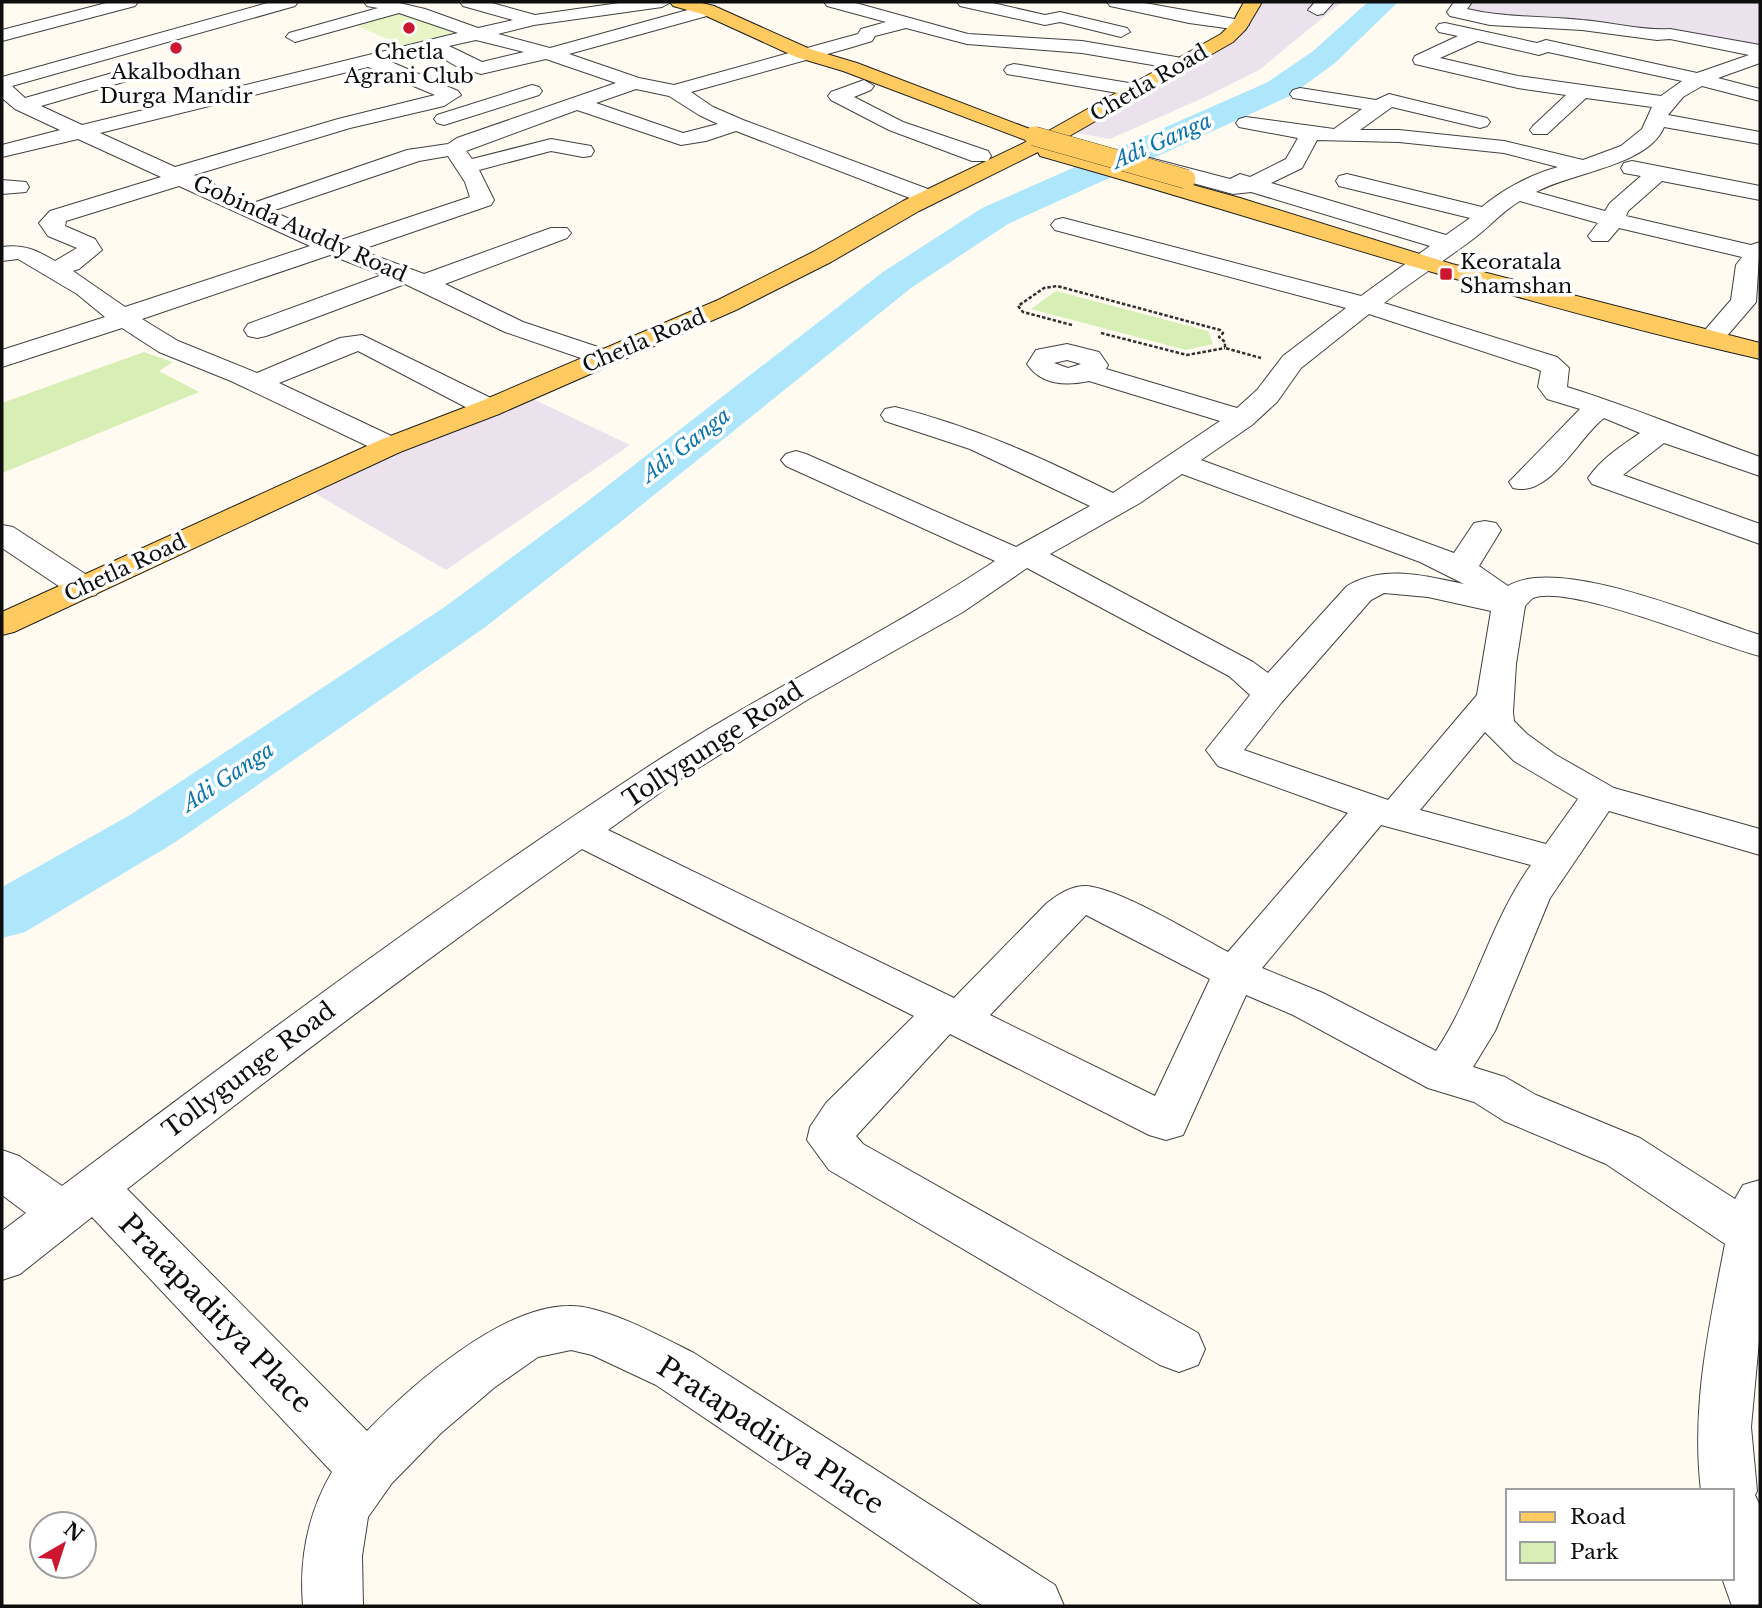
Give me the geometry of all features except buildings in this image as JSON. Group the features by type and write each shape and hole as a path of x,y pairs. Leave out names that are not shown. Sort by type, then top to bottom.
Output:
{"main road":[{"path":"679,2 701,5 803,53 828,63 850,67 1036,139"},
{"name":"Chetla Road","path":"2,625 390,446 489,408 727,305 822,257 1036,139 1135,90 1181,54 1208,49 1227,38 1240,25 1253,2"},
{"path":"828,63 833,74 968,126 1036,139 1182,177 1426,251 1716,334 1760,351"},
{"path":"1716,334 1760,339"}],"street":[{"path":"82,2 102,8"},
{"path":"6,35 129,2"},
{"path":"10,100 93,58 289,2"},
{"path":"548,2 573,13"},
{"path":"2,151 533,20 662,2"},
{"path":"838,2 967,39 1181,54"},
{"path":"966,2 1045,20 1060,17 1139,37"},
{"path":"1116,2 1189,18 1240,25"},
{"path":"1463,2 1456,12 1470,17 1547,26 1582,25 1622,32 1656,26 1681,36 1760,51"},
{"path":"211,3 248,13"},
{"path":"425,15 479,3 533,20"},
{"path":"295,37 345,23 386,4 475,34 548,53 635,83 675,91 706,111 770,135 799,125"},
{"path":"481,68 615,36 701,5"},
{"path":"1582,25 1588,18 1610,10"},
{"path":"1681,36 1703,22 1690,19"},
{"path":"345,23 407,50"},
{"path":"866,37 867,33 904,23"},
{"path":"1618,61 1657,38 1656,26"},
{"path":"6,35 93,58 140,78 10,100"},
{"path":"615,36 648,45"},
{"path":"1668,104 1518,82 1422,60 1449,37 1474,36 1539,49 1546,46 1756,92"},
{"path":"675,91 866,37 893,43"},
{"path":"1449,37 1516,62 1531,61 1668,104 1760,138"},
{"path":"433,45 471,65 532,91 681,139 699,137 736,124"},
{"path":"1592,164 1629,150 1651,132 1668,104 1700,79 1760,57"},
{"path":"52,269 70,264 90,250 87,244 56,231 51,223 58,216 345,123 411,108 451,95 369,60"},
{"path":"828,63 859,65 1036,139 1089,147 1233,187 1251,185 1294,163 1311,133"},
{"path":"1014,70 1135,90"},
{"path":"1473,144 1480,122 1495,100 1518,82"},
{"path":"2,359 126,318 170,299 480,202 483,197 460,158 464,142 635,83"},
{"path":"267,85 300,102"},
{"path":"864,86 838,96 896,126 980,156"},
{"path":"444,119 532,91"},
{"path":"1540,130 1581,91"},
{"path":"1300,94 1379,106"},
{"name":"Gobinda Auddy Road","path":"10,100 514,327 604,358"},
{"path":"1337,136 1389,100 1480,122"},
{"path":"411,108 489,135"},
{"path":"755,109 728,117 928,197"},
{"path":"323,113 345,123"},
{"path":"1245,123 1337,136 1399,136 1473,144 1658,173 1760,193"},
{"path":"253,210 415,155 460,158 548,145 583,151"},
{"name":"Tollygunge Road","path":"2,1259 332,1008 656,779 794,692 951,605 1023,557 1114,506 1181,463 1242,419 1267,396 1289,366 1366,305 1426,251 1488,214 1500,203 1549,176 1592,164"},
{"path":"1571,232 1598,239 1613,220 1618,208 1658,173"},
{"path":"1182,177 1251,185 1426,251"},
{"path":"1346,181 1517,219"},
{"path":"1518,194 1613,220 1759,252 1748,265 1743,302 1716,334"},
{"path":"1063,225 1366,305 1547,363 1555,368 1552,387 1557,393 1602,407 1661,432 1760,467"},
{"path":"257,330 559,233"},
{"path":"5,253 69,236"},
{"path":"5,253 26,254 86,289 133,326 168,345 390,446"},
{"path":"256,383 349,344 362,343 489,408"},
{"path":"1089,372 1242,419"},
{"path":"1524,482 1536,474 1591,414 1602,407"},
{"path":"895,415 939,426 1032,463 1114,506"},
{"path":"1661,432 1622,459 1602,478 1760,535"},
{"path":"796,460 1059,574 1241,669 1259,683 1268,695"},
{"path":"1181,463 1461,568 1490,585 1509,605"},
{"path":"1461,568 1485,530"},
{"path":"2,534 84,588"},
{"path":"1509,605 1409,584 1386,582 1372,585 1359,593 1268,695 1225,750 1231,758 1384,813 1555,859"},
{"path":"1760,646 1600,595 1565,587 1542,586 1522,590 1509,605 1494,698 1496,721 1515,743 1600,796 1760,842"},
{"path":"580,832 1166,1122 1234,973 1494,698"},
{"path":"1444,1076 1473,1031 1530,896 1600,796"},
{"path":"1179,1349 846,1157 831,1140 834,1127 843,1116 1077,901 1087,900 1112,909 1234,973 1308,1004 1444,1076 1489,1089 1520,1108 1623,1151 1758,1227 1729,1361 1725,1418 1729,1489"},
{"name":"Pratapaditya Place","path":"2,1169 78,1200 367,1469"},
{"name":"Pratapaditya Place","path":"334,1606 330,1578 343,1506 367,1469 408,1428 487,1363 522,1340 570,1328 619,1343 675,1369 1034,1606"},
{"path":"1734,1518 1740,1550 1760,1601"}],"path":[{"path":"1076,326 1023,312 1018,306 1044,288 1057,286 1220,330 1223,333 1219,337 1225,342 1225,348"},
{"path":"1089,329 1187,355 1225,348 1289,366"}],"shaded area":[{"path":"1263,2 1341,3 1259,70 1203,98 1110,139 1076,133 1213,55 1239,37"},
{"path":"1467,2 1760,2 1760,49 1674,33 1458,14"},
{"path":"531,398 630,445 446,570 311,491"}],"green space":[{"name":"Chetla Agrani Club","path":"398,9 471,34 409,48 350,23"},
{"path":"1056,291 1208,331 1213,344 1186,350 1031,309"},
{"path":"144,352 173,362 159,371 199,392 2,473 2,403"}],"waterway":[{"name":"Adi Ganga","path":"2,916 152,829 465,617 601,514 897,280 995,216 1279,89 1324,57 1384,2"}],"place":[{"name":"Chetla Agrani Club","path":"409,28"},
{"name":"Akalbodhan Durga Mandir","path":"176,48"},
{"name":"Keoratala Shamshan","path":"1446,274"}]}
